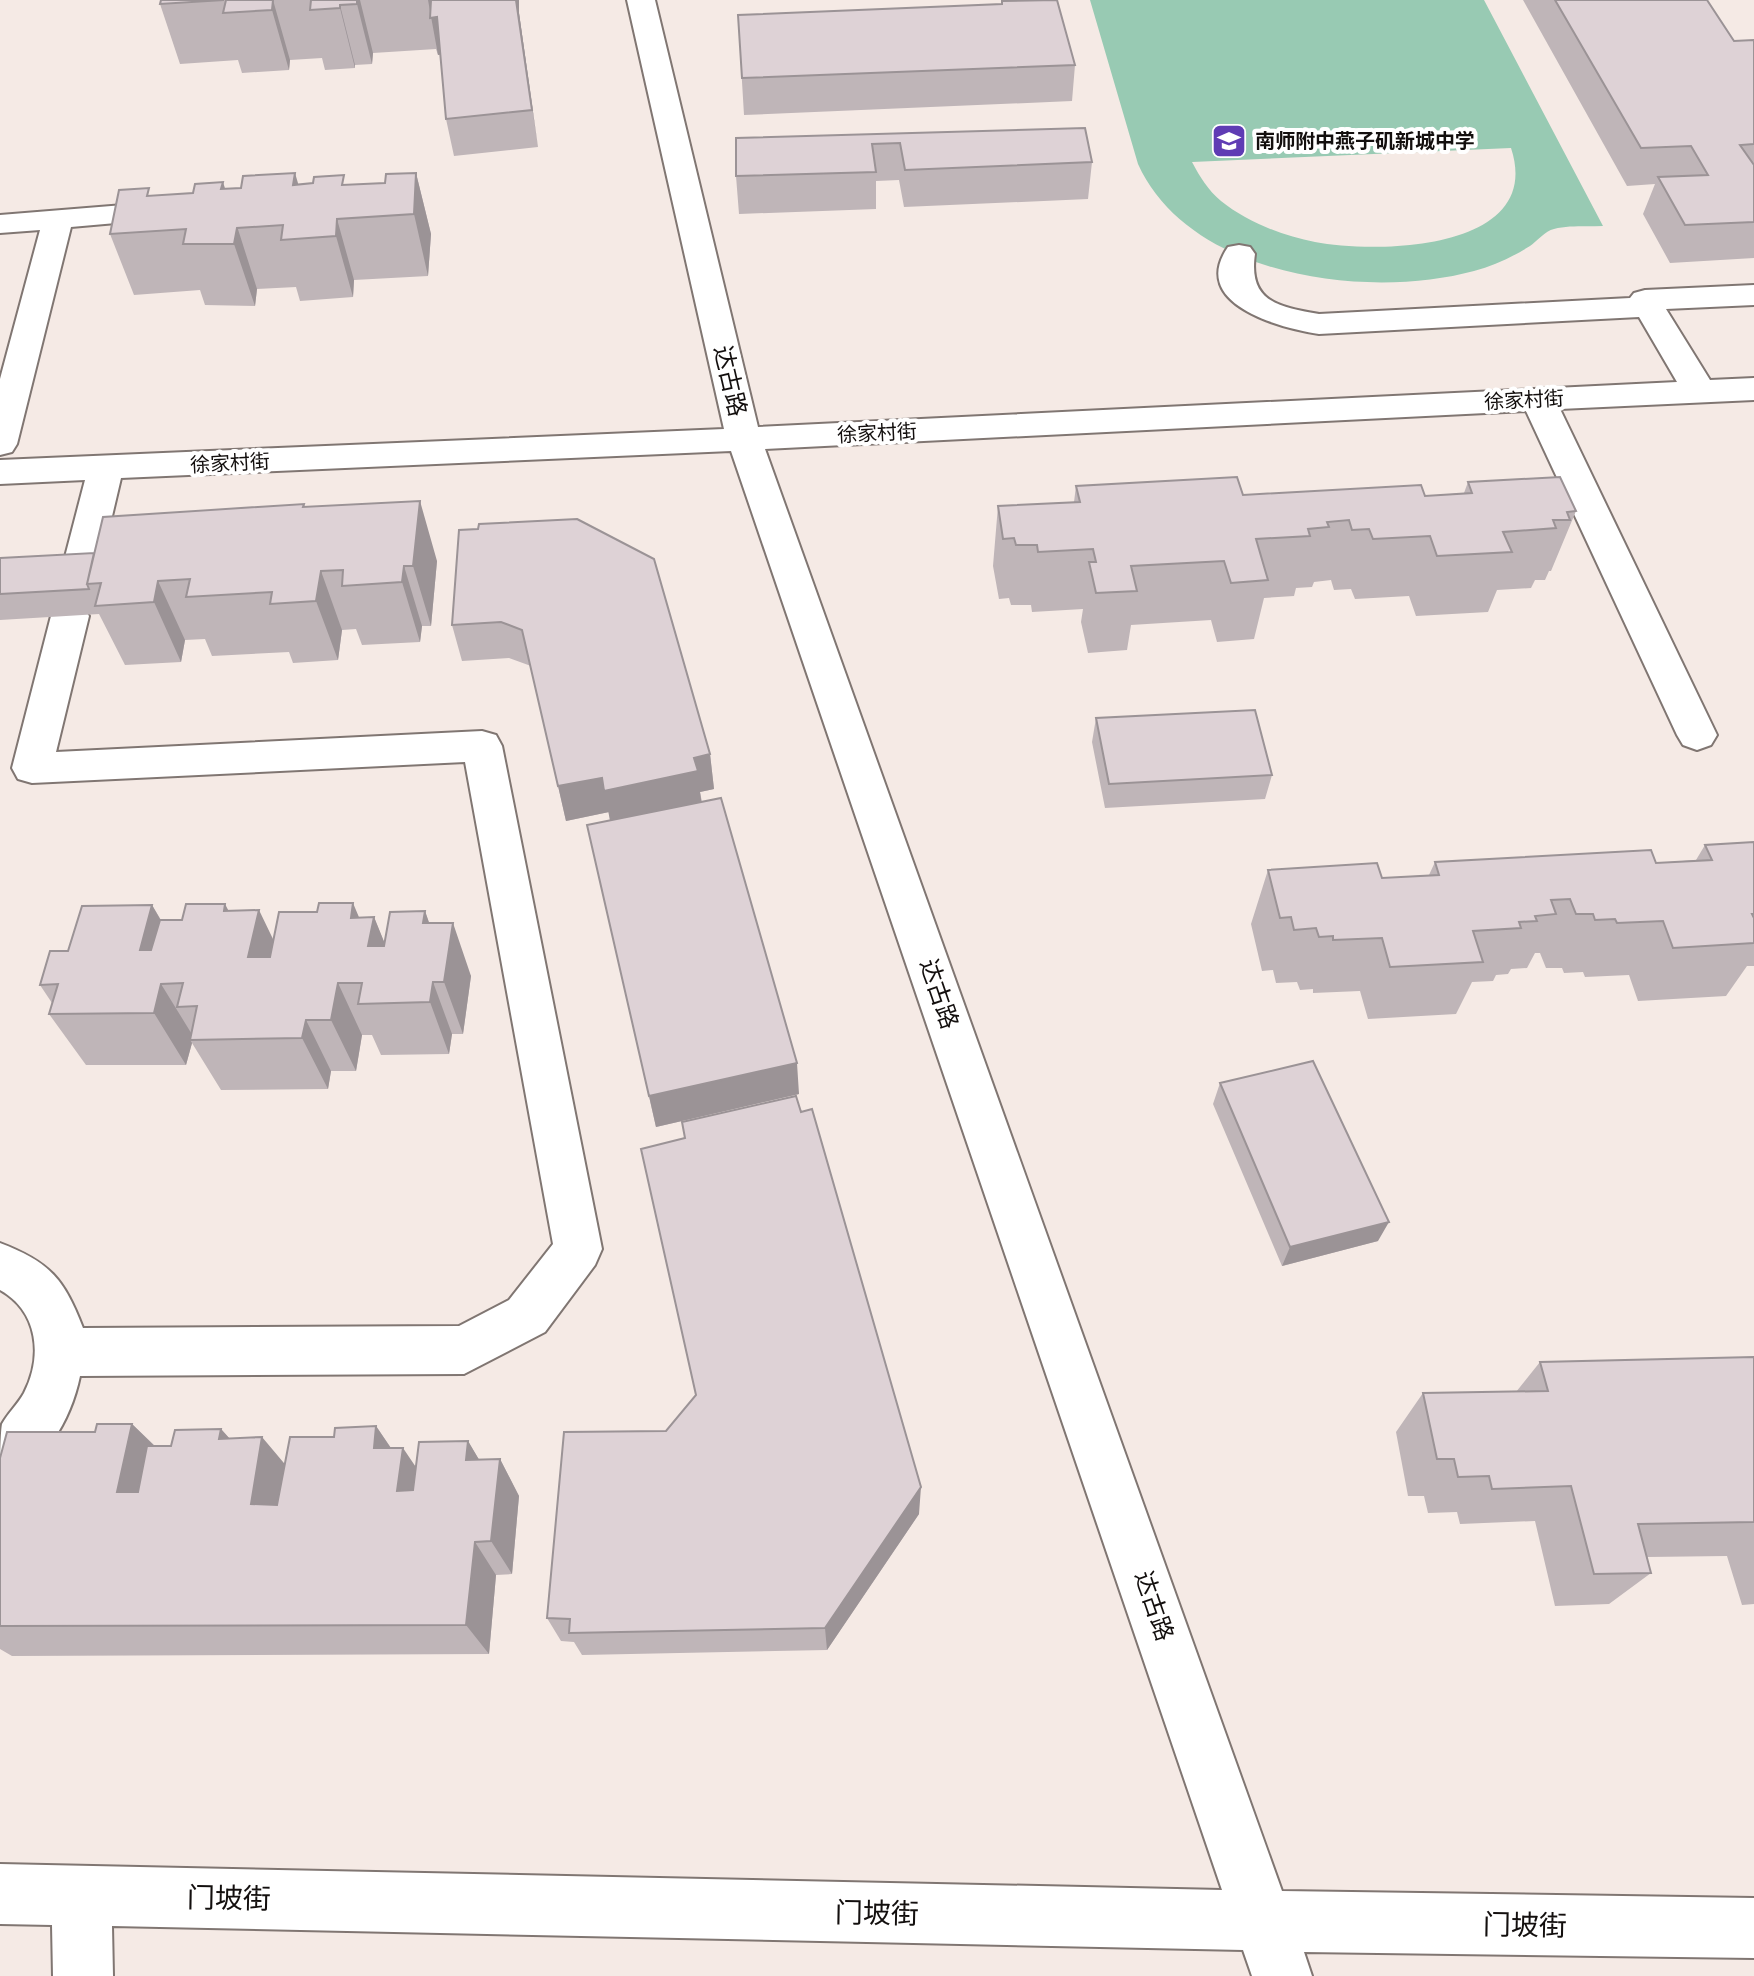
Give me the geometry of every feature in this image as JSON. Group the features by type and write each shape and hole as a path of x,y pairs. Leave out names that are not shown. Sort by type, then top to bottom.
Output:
{"street":[{"name":"达古路","path":"641,0 744,439 1282,1976"},
{"path":"0,224 196,208"},
{"path":"0,444 58,219"},
{"path":"1239,254 1236,279 1243,295 1291,319 1319,324 1649,307"},
{"path":"1700,392 1645,300 1754,295"},
{"name":"徐家村街","path":"0,472 1754,389"},
{"path":"1538,400 1697,735"},
{"path":"61,1352 464,1350 527,1316 578,1249 482,746 16,769 74,598 106,468"},
{"path":"0,1265 18,1271 43,1292 57,1318 61,1352 53,1387 36,1421 0,1460"},
{"name":"门坡街","path":"0,1894 1265,1921 1754,1928"},
{"path":"81,1895 83,1976"}],"green space":[{"path":"1090,0 1484,0 1603,226 1551,230 1516,254 1474,271 1431,279 1384,282 1334,280 1285,271 1239,255 1197,232 1163,202 1138,164","holes":["1511,148 1515,182 1503,208 1480,226 1449,238 1413,245 1343,246 1290,236 1242,215 1212,192 1192,162"]}],"building":[{"path":"161,0 224,0 160,4"},
{"path":"226,0 273,0 272,10 223,13"},
{"path":"311,0 357,0 357,4 310,10"},
{"path":"431,0 516,0 532,110 446,119 437,17 430,18"},
{"path":"1057,0 1075,65 742,78 738,15"},
{"path":"1555,0 1707,0 1734,41 1754,40 1754,144 1740,145 1754,165 1754,222 1685,225 1658,177 1708,175 1691,146 1641,148"},
{"path":"1085,128 1092,162 905,170 900,143 872,144 876,172 736,176 736,138"},
{"path":"295,173 293,185 313,183 314,177 344,175 342,185 385,183 386,174 416,173 414,214 337,219 336,236 281,240 283,225 237,228 234,244 183,244 186,229 110,234 119,190 149,188 147,196 193,193 195,184 223,182 221,189 241,188 243,176"},
{"path":"1237,477 1243,495 1421,485 1425,496 1472,493 1468,482 1560,477 1576,511 1567,512 1570,520 1553,520 1556,528 1503,532 1512,552 1437,556 1430,536 1373,539 1369,529 1352,530 1349,520 1327,522 1329,527 1308,529 1310,536 1256,539 1268,580 1231,583 1224,561 1131,566 1137,591 1096,593 1089,562 1096,562 1093,549 1038,552 1037,545 1016,545 1014,538 1003,539 998,506 1080,502 1076,486"},
{"path":"420,501 413,566 404,566 402,582 342,586 343,570 321,571 316,601 270,604 272,592 186,597 190,579 158,581 154,602 95,606 101,583 87,584 103,517 304,504 303,507"},
{"path":"577,519 654,559 710,754 694,758 698,771 604,791 602,778 558,786 522,630 501,622 452,625 459,530 478,529 479,524"},
{"path":"94,553 87,584 89,589 0,594 0,558"},
{"path":"1255,710 1272,775 1109,784 1096,718"},
{"path":"721,798 797,1063 649,1096 587,825"},
{"path":"1754,842 1754,943 1673,948 1663,921 1617,923 1615,919 1595,920 1593,914 1576,914 1570,899 1551,900 1556,914 1535,916 1537,921 1519,922 1521,928 1473,931 1483,962 1390,967 1382,938 1333,940 1333,936 1319,937 1316,928 1294,930 1291,917 1280,918 1268,870 1377,863 1382,878 1439,875 1435,862 1651,850 1656,863 1712,860 1705,845"},
{"path":"319,903 353,903 351,918 374,917 368,946 384,946 390,912 425,911 423,923 453,923 444,982 433,982 430,1002 358,1004 362,983 338,983 331,1020 306,1020 302,1038 190,1040 197,1006 177,1007 183,983 161,984 154,1013 49,1014 58,984 40,985 50,951 68,951 82,906 152,905 140,950 151,950 160,920 182,920 186,904 225,904 224,911 259,910 248,957 270,957 279,912 317,912"},
{"path":"1313,1061 1389,1222 1290,1247 1220,1083"},
{"path":"796,1096 801,1112 812,1109 921,1487 825,1628 569,1633 570,1619 547,1618 564,1432 666,1431 696,1395 641,1149 685,1138 682,1122"},
{"path":"1754,1357 1754,1522 1638,1524 1651,1573 1594,1574 1571,1486 1492,1489 1489,1476 1458,1477 1454,1459 1437,1459 1423,1393 1548,1391 1540,1362"},
{"path":"97,1424 132,1424 117,1492 138,1492 147,1446 171,1446 175,1430 221,1429 219,1439 262,1437 251,1504 277,1505 290,1437 334,1437 335,1428 376,1426 374,1448 403,1448 397,1491 413,1490 419,1442 468,1441 466,1460 500,1459 491,1541 475,1542 466,1625 0,1626 0,1458 7,1432 95,1432"}],"place":[{"name":"南师附中燕子矶新城中学","path":"1229,141"}]}
